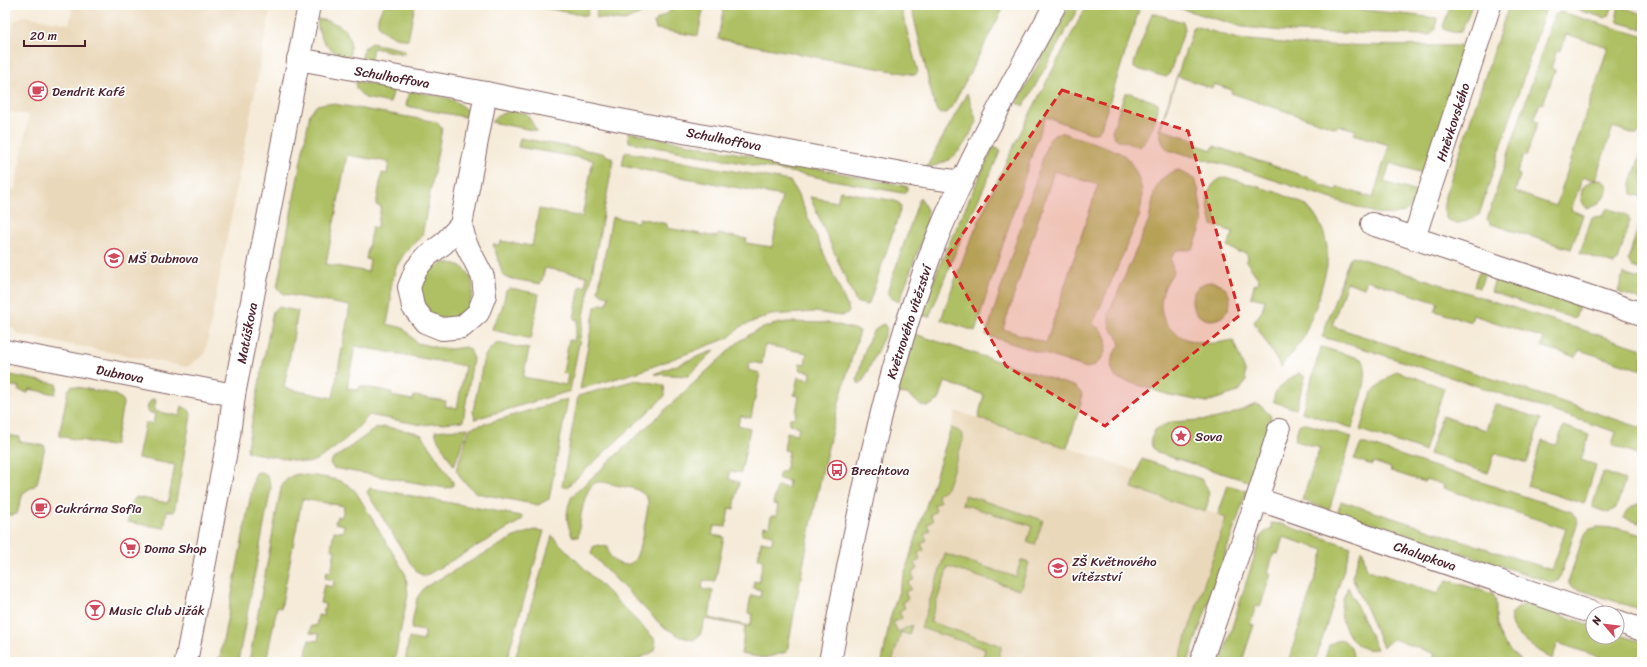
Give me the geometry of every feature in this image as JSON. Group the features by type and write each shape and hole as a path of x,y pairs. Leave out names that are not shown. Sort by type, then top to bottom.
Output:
{"street":[{"name":"Matúškova","path":"186,662 229,435 234,395 309,5"},
{"name":"Květnového vítězství","path":"830,662 861,498 885,396 908,318 932,252 962,182 1002,102 1055,5"},
{"name":"Hněvkovského","path":"1414,238 1490,5"},
{"name":"Schulhoffova","path":"298,59 486,93 604,117 894,171 962,182"},
{"path":"461,225 443,244 427,256 416,269 409,287 413,307 425,322 442,330 462,327 478,313 485,295 483,277 466,244 461,225 486,93"},
{"path":"1372,224 1642,314"},
{"name":"Dubnova","path":"5,351 234,395"},
{"path":"1201,662 1279,430"},
{"name":"Chalupkova","path":"1256,498 1585,610"},
{"path":"1625,624 1642,630"}],"highlighted area":[{"path":"1062,90 1188,131 1240,315 1105,426 1006,366 946,258"}],"shaded area":[{"path":"73,5 232,5 270,12 205,354 187,367 19,335 13,328 7,326 5,328 5,188 15,190 29,115 5,111 5,72 14,21 24,16 69,24"},
{"name":"ZŠ Květnového vítězství","path":"956,411 1138,471 1132,488 1226,517 1178,662 882,662 890,619"}],"green space":[{"path":"1123,4 1130,5 1139,10 1101,128 1097,133 1091,133 1046,117 1035,145 975,331 941,320 971,239 1007,160 1087,5"},
{"path":"385,5 415,5 408,40 393,36 382,30 378,20"},
{"path":"538,5 590,5 587,16 540,7"},
{"path":"598,5 649,5 647,11 625,21 597,18"},
{"path":"680,5 704,5 698,36 656,29 654,23 656,20"},
{"path":"724,5 900,5 918,72 915,75 718,39"},
{"path":"911,5 1005,5 953,105 946,113 940,114 937,111 933,100"},
{"path":"1070,5 1080,5 1024,106 1017,103"},
{"path":"1168,5 1320,5 1437,18 1436,28 1430,35 1293,32 1243,27"},
{"path":"1451,5 1472,5 1462,31 1460,32 1449,31 1444,29 1443,26"},
{"path":"1509,5 1535,5 1546,8 1479,215 1464,222 1454,223 1446,218 1444,212 1445,196"},
{"path":"1561,5 1613,5 1609,16 1605,18"},
{"path":"1619,5 1623,5 1622,7 1642,14 1642,29 1618,22 1617,15"},
{"path":"1561,12 1642,36 1642,127 1637,135 1613,127 1595,180 1583,177 1571,210 1583,215 1571,249 1491,224 1487,219 1554,15","holes":["1566,34 1608,47 1556,206 1515,192 1520,175 1517,173 1523,156 1526,156 1538,122 1534,121 1540,103 1543,104 1555,70 1551,68 1557,50 1561,51"]},
{"path":"1152,13 1183,22 1185,29 1169,75 1166,77 1134,68 1134,63"},
{"path":"317,19 333,23 345,30 350,42 349,59 330,49 322,39"},
{"path":"1194,26 1238,39 1305,45 1464,46 1466,48 1426,174 1390,163 1384,182 1420,193 1407,210 1402,213 1390,215 1375,213 1237,168 1168,150 1163,144 1159,130 1173,87 1160,129 1195,140 1194,144 1212,150 1214,146 1319,181 1318,184 1336,190 1338,187 1373,198 1389,145 1354,134 1356,130 1338,125 1336,128 1231,93 1232,90 1214,84 1212,88 1177,76"},
{"path":"371,43 405,50 404,54 373,48 370,63 361,61 364,48"},
{"path":"356,81 394,89 390,103 365,98 356,89"},
{"path":"409,91 435,95 453,100 466,110 470,118 406,106"},
{"path":"967,93 977,122 958,152 945,162 926,168"},
{"path":"1125,93 1130,93 1158,103 1155,119 1150,133 1143,143 1138,146 1118,140 1112,131"},
{"path":"328,103 437,122 442,129 422,236 404,254 396,267 391,285 391,302 387,324 403,328 417,343 451,349 466,347 470,349 473,359 463,421 422,425 369,415 332,450 324,456 308,463 248,452 247,448 273,311 277,307 298,311 284,388 333,398 350,306 284,294 277,288 310,113 317,105","holes":["347,155 389,162 387,174 382,173 376,205 381,206 377,228 372,227 366,259 370,260 368,272 326,264","355,346 465,366 457,408 445,406 446,401 414,396 413,400 391,396 392,392 360,386 359,390 347,388"]},
{"path":"511,111 526,113 537,131 491,122 501,114"},
{"path":"628,132 908,187 906,192 902,193 629,142"},
{"path":"1057,133 1063,133 1106,147 1121,154 1126,157 1136,172 1142,189 1139,217 1093,324 1101,330 1104,335 1106,347 1102,358 1098,363 1087,368 986,335 1048,142 1052,136","holes":["1054,171 1098,185 1046,343 1003,329"]},
{"path":"520,138 602,153 612,158 613,162 570,391 475,419 473,411 484,357 497,343 529,349 523,377 566,385 568,374 563,373 569,340 574,341 578,320 574,319 580,286 585,287 587,276 545,268 541,284 507,278 503,275 493,244 500,245 501,241 532,246 539,209 582,217 593,160 518,147"},
{"path":"993,147 1001,150 965,229 929,317 921,315 939,266"},
{"path":"1642,150 1642,197 1632,194 1631,183"},
{"path":"626,152 790,181 800,199 849,312 841,316 815,312 771,315 742,326 728,338 641,371 580,389 595,307 601,304 607,305 609,296 598,291 612,217 638,222 639,218 667,224 667,228 717,237 718,234 747,239 746,243 772,247 782,196 622,166"},
{"path":"1179,170 1194,179 1198,188 1203,222 1194,247 1190,250 1177,250 1172,257 1171,262 1174,272 1166,284 1162,296 1161,307 1163,318 1169,327 1177,334 1189,340 1203,343 1218,343 1233,340 1245,371 1246,382 1238,392 1207,402 1169,395 1116,378 1112,370 1112,357 1120,346 1117,335 1110,326 1109,313 1149,220 1154,193 1159,182 1169,173"},
{"path":"1225,177 1279,193 1306,205 1317,218 1324,233 1327,247 1327,267 1317,304 1302,340 1281,367 1254,322 1262,311 1265,300 1251,297 1254,285 1258,283 1259,280 1246,261 1248,259 1247,254 1238,252 1227,246 1234,232 1212,225 1208,203 1209,190 1213,185"},
{"path":"1600,179 1606,186 1606,195 1597,205 1587,208 1581,199 1583,188 1589,182"},
{"path":"840,191 895,201 900,204 901,208 869,303 866,305 856,302 810,197 837,202"},
{"path":"920,197 927,210 928,224 899,302 891,298 888,294 888,290"},
{"path":"1607,208 1627,215 1630,220 1618,261 1614,264 1580,253 1592,217 1603,216"},
{"path":"1642,214 1642,270 1632,267 1628,260"},
{"path":"1353,256 1642,349 1642,370 1579,350 1576,357 1541,346 1544,338 1473,315 1471,322 1435,311 1438,303 1367,280 1364,288 1347,282 1332,326 1642,428 1642,456 1612,445 1616,432 1365,349 1322,337 1349,259"},
{"path":"443,263 456,264 466,271 472,280 473,291 465,310 457,317 447,319 433,316 418,299 420,286 426,272"},
{"path":"1480,272 1487,272 1580,304 1575,319 1491,292 1495,279 1484,275 1480,288 1474,286"},
{"path":"1623,274 1642,280 1642,300 1618,292"},
{"path":"1207,282 1215,282 1225,287 1229,294 1229,308 1225,315 1215,320 1207,320 1197,315 1195,312 1192,305 1192,297 1197,287 1200,285"},
{"path":"510,288 539,294 531,339 493,330 492,328 502,308 506,291"},
{"path":"779,323 831,323 860,331 827,450 787,652 764,658 741,654 745,626 705,619 700,635 693,640 681,637 662,626 591,554 593,547 598,545 608,547 608,553 612,559 619,563 626,565 635,559 639,548 648,507 648,501 643,493 631,488 604,482 593,484 583,505 578,537 572,536 568,525 567,511 572,496 736,344 760,329","holes":["765,345 807,353 805,364 800,363 799,370 811,372 810,380 798,377 794,395 799,396 795,418 790,418 789,424 799,427 797,434 787,432 784,450 789,451 785,472 780,472 778,479 789,481 788,488 777,486 773,504 778,505 776,516 771,516 769,527 764,526 763,533 773,535 772,543 761,541 758,559 763,560 759,582 754,581 753,588 761,590 760,597 751,595 748,613 753,614 750,626 709,618 713,591 702,589 703,580 715,582 724,537 712,535 714,526 726,527 729,508 734,509 739,482 729,479 730,471 741,473 750,428 738,425 740,416 751,418 760,373 748,370 750,362 762,364"]},
{"path":"884,324 887,329 885,334 863,381 858,383 857,379 869,339 878,327"},
{"path":"915,334 1076,387 1082,394 1081,403 1067,448 978,418 984,395 945,382 939,400 929,406 921,405 907,394 897,393"},
{"path":"1321,347 1362,359 1365,366 1365,383 1363,393 1352,428 1302,412"},
{"path":"715,350 688,376 654,374"},
{"path":"1396,371 1444,388 1424,451 1360,430 1372,392"},
{"path":"1299,373 1305,377 1296,409 1274,402 1274,397 1279,389"},
{"path":"5,374 57,384 55,394 29,389 28,393 18,390 19,387 5,385"},
{"path":"636,380 664,385 665,396 566,488 562,486 578,396"},
{"path":"72,386 113,394 122,399 123,404 115,444 110,446 59,436 68,390"},
{"path":"152,399 156,400 154,411 180,416 182,406 190,411 191,415 174,512 167,511 164,528 128,522 131,503 136,497 168,503 175,465 138,458 145,423 153,424 155,414 147,412 148,405"},
{"path":"568,399 549,499 538,505 476,493 463,481 456,470 470,428"},
{"path":"1256,404 1262,407 1271,416 1250,482 1158,453 1152,447 1151,439 1155,430 1171,422 1213,419 1229,415"},
{"path":"1495,404 1541,419 1527,463 1495,453 1488,473 1429,454 1442,416 1486,430"},
{"path":"1303,423 1352,437 1329,510 1302,500 1320,448 1296,441 1295,438 1299,425"},
{"path":"1563,426 1589,435 1581,460 1596,465 1584,504 1527,486 1542,441 1557,445"},
{"path":"385,427 414,432 422,435 453,482 453,486 446,488 333,468 330,463 332,460 375,429"},
{"path":"468,428 454,466 437,438 435,431"},
{"path":"951,428 961,433 963,440 947,488 937,495 940,502 934,505 936,511 930,515 933,521 927,524 930,531 924,534 927,540 921,544 924,550 918,553 920,560 915,563 917,569 912,573 914,579 908,583 911,589 905,592 908,599 902,602 905,608 899,611 902,618 893,622 898,632 912,625 909,635 901,632 892,662 882,662 890,619"},
{"path":"5,435 20,437 19,441 45,446 37,484 23,493 17,514 5,516"},
{"path":"1361,444 1366,444 1572,512 1578,522 1559,580 1553,583 1338,512 1341,501 1552,570 1566,529 1443,488 1444,485 1426,479 1425,482 1390,471 1391,468 1373,462 1372,465 1354,459"},
{"path":"1142,459 1201,479 1207,487 1209,494 1205,512 1132,488"},
{"path":"259,472 266,475 271,488 238,662 219,662 254,478 256,473"},
{"path":"1603,472 1625,480 1616,508 1608,513 1592,507"},
{"path":"298,474 329,478 351,487 356,492 406,575 408,595 394,662 309,662 310,659 305,658 309,640 318,641 319,634 310,633 311,626 316,626 318,615 323,616 325,604 320,603 324,585 333,587 334,580 325,578 327,571 331,572 335,550 331,549 334,531 343,532 344,525 335,523 337,516 342,517 344,506 302,499 281,608 277,607 266,662 249,662 281,488 288,479"},
{"path":"1228,485 1247,491 1188,662 1178,662 1226,518 1218,515"},
{"path":"370,488 523,517 522,520 425,576 420,574 413,567 368,494 367,492"},
{"path":"965,495 1043,520 1035,545 1027,542 1032,526 962,504"},
{"path":"1642,502 1642,524 1624,518 1624,515 1628,510"},
{"path":"1271,523 1281,524 1351,547 1315,662 1288,662 1324,550 1283,537 1278,554 1274,553 1268,572 1271,574 1260,607 1256,606 1250,624 1254,625 1242,661 1221,662 1261,536 1265,532 1272,529"},
{"path":"1598,527 1617,528 1642,535 1642,610 1571,587 1569,584 1569,579 1584,534 1590,529"},
{"path":"535,530 544,531 506,662 405,662 409,638 423,641 425,631 411,629 417,598 425,587 514,537"},
{"path":"552,536 654,638 656,647 653,652 631,662 514,662"},
{"path":"1361,550 1363,551 1366,569 1437,594 1447,580 1493,594 1496,602 1497,624 1501,637 1511,652 1523,662 1431,662 1435,654 1393,639 1383,647 1352,577"},
{"path":"945,554 1016,577 1021,560 1029,563 1020,590 948,567 930,622 1002,646 997,662 983,658 985,649 921,628"},
{"path":"1348,587 1377,649 1367,649 1356,644 1345,627 1341,614 1341,605"},
{"path":"1527,604 1585,623 1585,645 1625,645 1625,637 1642,642 1642,662 1611,661 1558,643 1552,659 1535,649 1517,633 1512,625 1511,617 1515,610"},
{"path":"1343,640 1351,647 1353,656 1351,662 1324,662 1329,645 1336,641"}],"place":[{"name":"Dendrit Kafé","path":"38,91"},
{"name":"MŠ Dubnova","path":"114,258"},
{"name":"Sova","path":"1181,436"},
{"name":"Brechtova","path":"837,470"},
{"name":"Cukrárna Sofia","path":"41,508"},
{"name":"Doma Shop","path":"130,548"},
{"name":"ZŠ Květnového vítězství","path":"1058,568"},
{"name":"Music Club Jižák","path":"95,610"}]}
